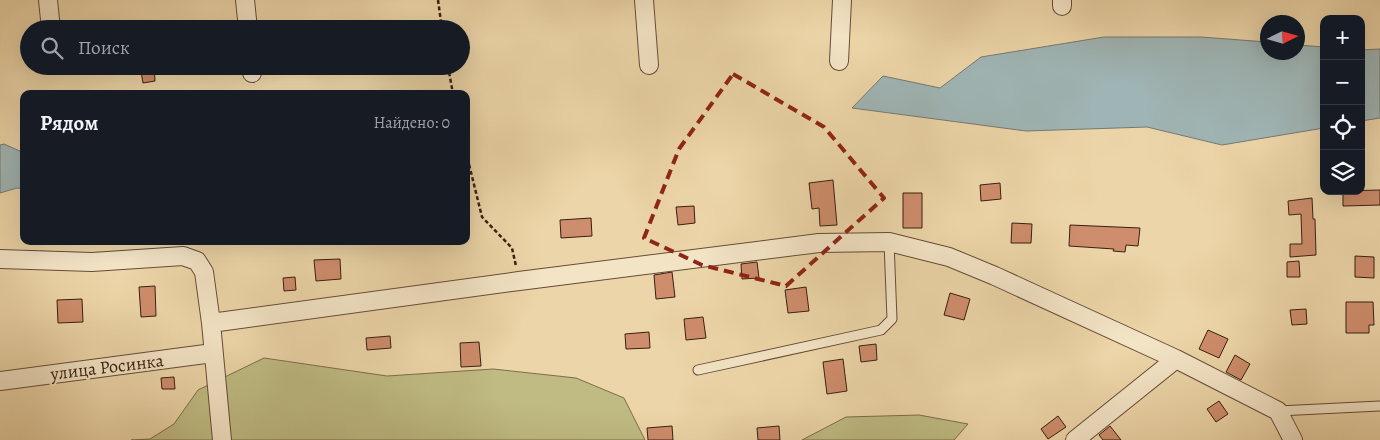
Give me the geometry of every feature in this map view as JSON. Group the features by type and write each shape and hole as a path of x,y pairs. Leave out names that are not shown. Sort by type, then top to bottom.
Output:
{"street":[{"path":"48,0 50,20"},
{"path":"245,0 247,20"},
{"path":"644,0 649,65"},
{"path":"839,61 842,0"},
{"path":"211,324 519,281 820,243 889,242 948,257 996,276 1176,359 1278,411 1293,440"},
{"path":"0,259 92,262 184,256 197,261 204,272 222,440"},
{"name":"улица Росинка","path":"0,380 213,353"},
{"path":"1075,440 1176,359"}],"lane":[{"path":"698,370 881,330 892,319 889,242"},
{"path":"1278,411 1380,406"}],"path":[{"path":"438,0 441,20"},
{"path":"450,75 452,90"},
{"path":"470,168 482,217 512,248 519,281"}],"highlighted area":[{"path":"733,74 824,127 884,198 786,286 702,265 644,238 679,149"}],"shaded area":[{"path":"1104,37 1201,37 1260,41 1260,60 1305,60 1305,46 1320,47 1320,129 1222,145 1147,127 1026,131 852,108 883,76 940,88 981,57"},
{"path":"1380,49 1380,118 1365,120 1365,60 1365,50"},
{"path":"4,144 20,151 20,188 0,193 0,145"},
{"path":"264,358 387,376 493,369 576,378 624,398 645,440 131,440 150,439 174,424 198,390"},
{"path":"919,415 968,424 954,440 802,440 846,417"}],"building":[{"path":"142,75 155,75 155,81 143,83"},
{"path":"833,180 837,225 820,226 819,208 812,209 809,183"},
{"path":"1000,183 1001,199 981,201 980,185"},
{"path":"1365,190 1380,190 1380,205 1343,206 1343,195 1365,195"},
{"path":"903,193 922,193 922,228 903,228"},
{"path":"1312,198 1313,219 1315,219 1316,255 1290,257 1290,244 1302,244 1301,214 1289,215 1288,201"},
{"path":"694,206 695,223 678,225 676,207"},
{"path":"591,218 592,236 561,238 560,220"},
{"path":"1012,223 1032,224 1031,243 1011,243"},
{"path":"1070,225 1140,228 1138,246 1126,245 1125,252 1113,251 1114,249 1069,246"},
{"path":"1355,256 1374,257 1374,278 1355,277"},
{"path":"340,259 341,279 316,281 314,260"},
{"path":"1299,261 1300,277 1287,277 1287,262"},
{"path":"757,262 759,278 742,279 741,264"},
{"path":"672,272 675,297 656,299 654,275"},
{"path":"295,277 296,290 284,291 283,278"},
{"path":"155,286 156,316 141,317 139,287"},
{"path":"806,287 809,311 788,313 785,290"},
{"path":"950,293 970,299 964,320 944,315"},
{"path":"82,299 83,322 58,323 57,300"},
{"path":"1346,302 1373,302 1374,325 1369,325 1369,333 1346,333"},
{"path":"1306,309 1307,324 1292,325 1290,310"},
{"path":"703,317 706,338 686,340 684,319"},
{"path":"1208,330 1228,339 1219,358 1199,349"},
{"path":"649,332 650,348 626,349 625,334"},
{"path":"390,336 391,348 367,350 366,338"},
{"path":"479,342 481,366 461,367 460,343"},
{"path":"876,344 877,360 861,362 859,346"},
{"path":"1235,355 1250,364 1241,380 1226,372"},
{"path":"843,359 847,391 827,394 823,362"},
{"path":"174,377 175,389 162,389 161,378"},
{"path":"1219,401 1228,414 1216,422 1207,409"},
{"path":"1058,416 1066,427 1048,439 1041,429"},
{"path":"672,426 673,440 648,440 647,428"},
{"path":"779,426 780,440 758,440 757,428"},
{"path":"1110,426 1121,440 1103,440 1099,435"}]}
